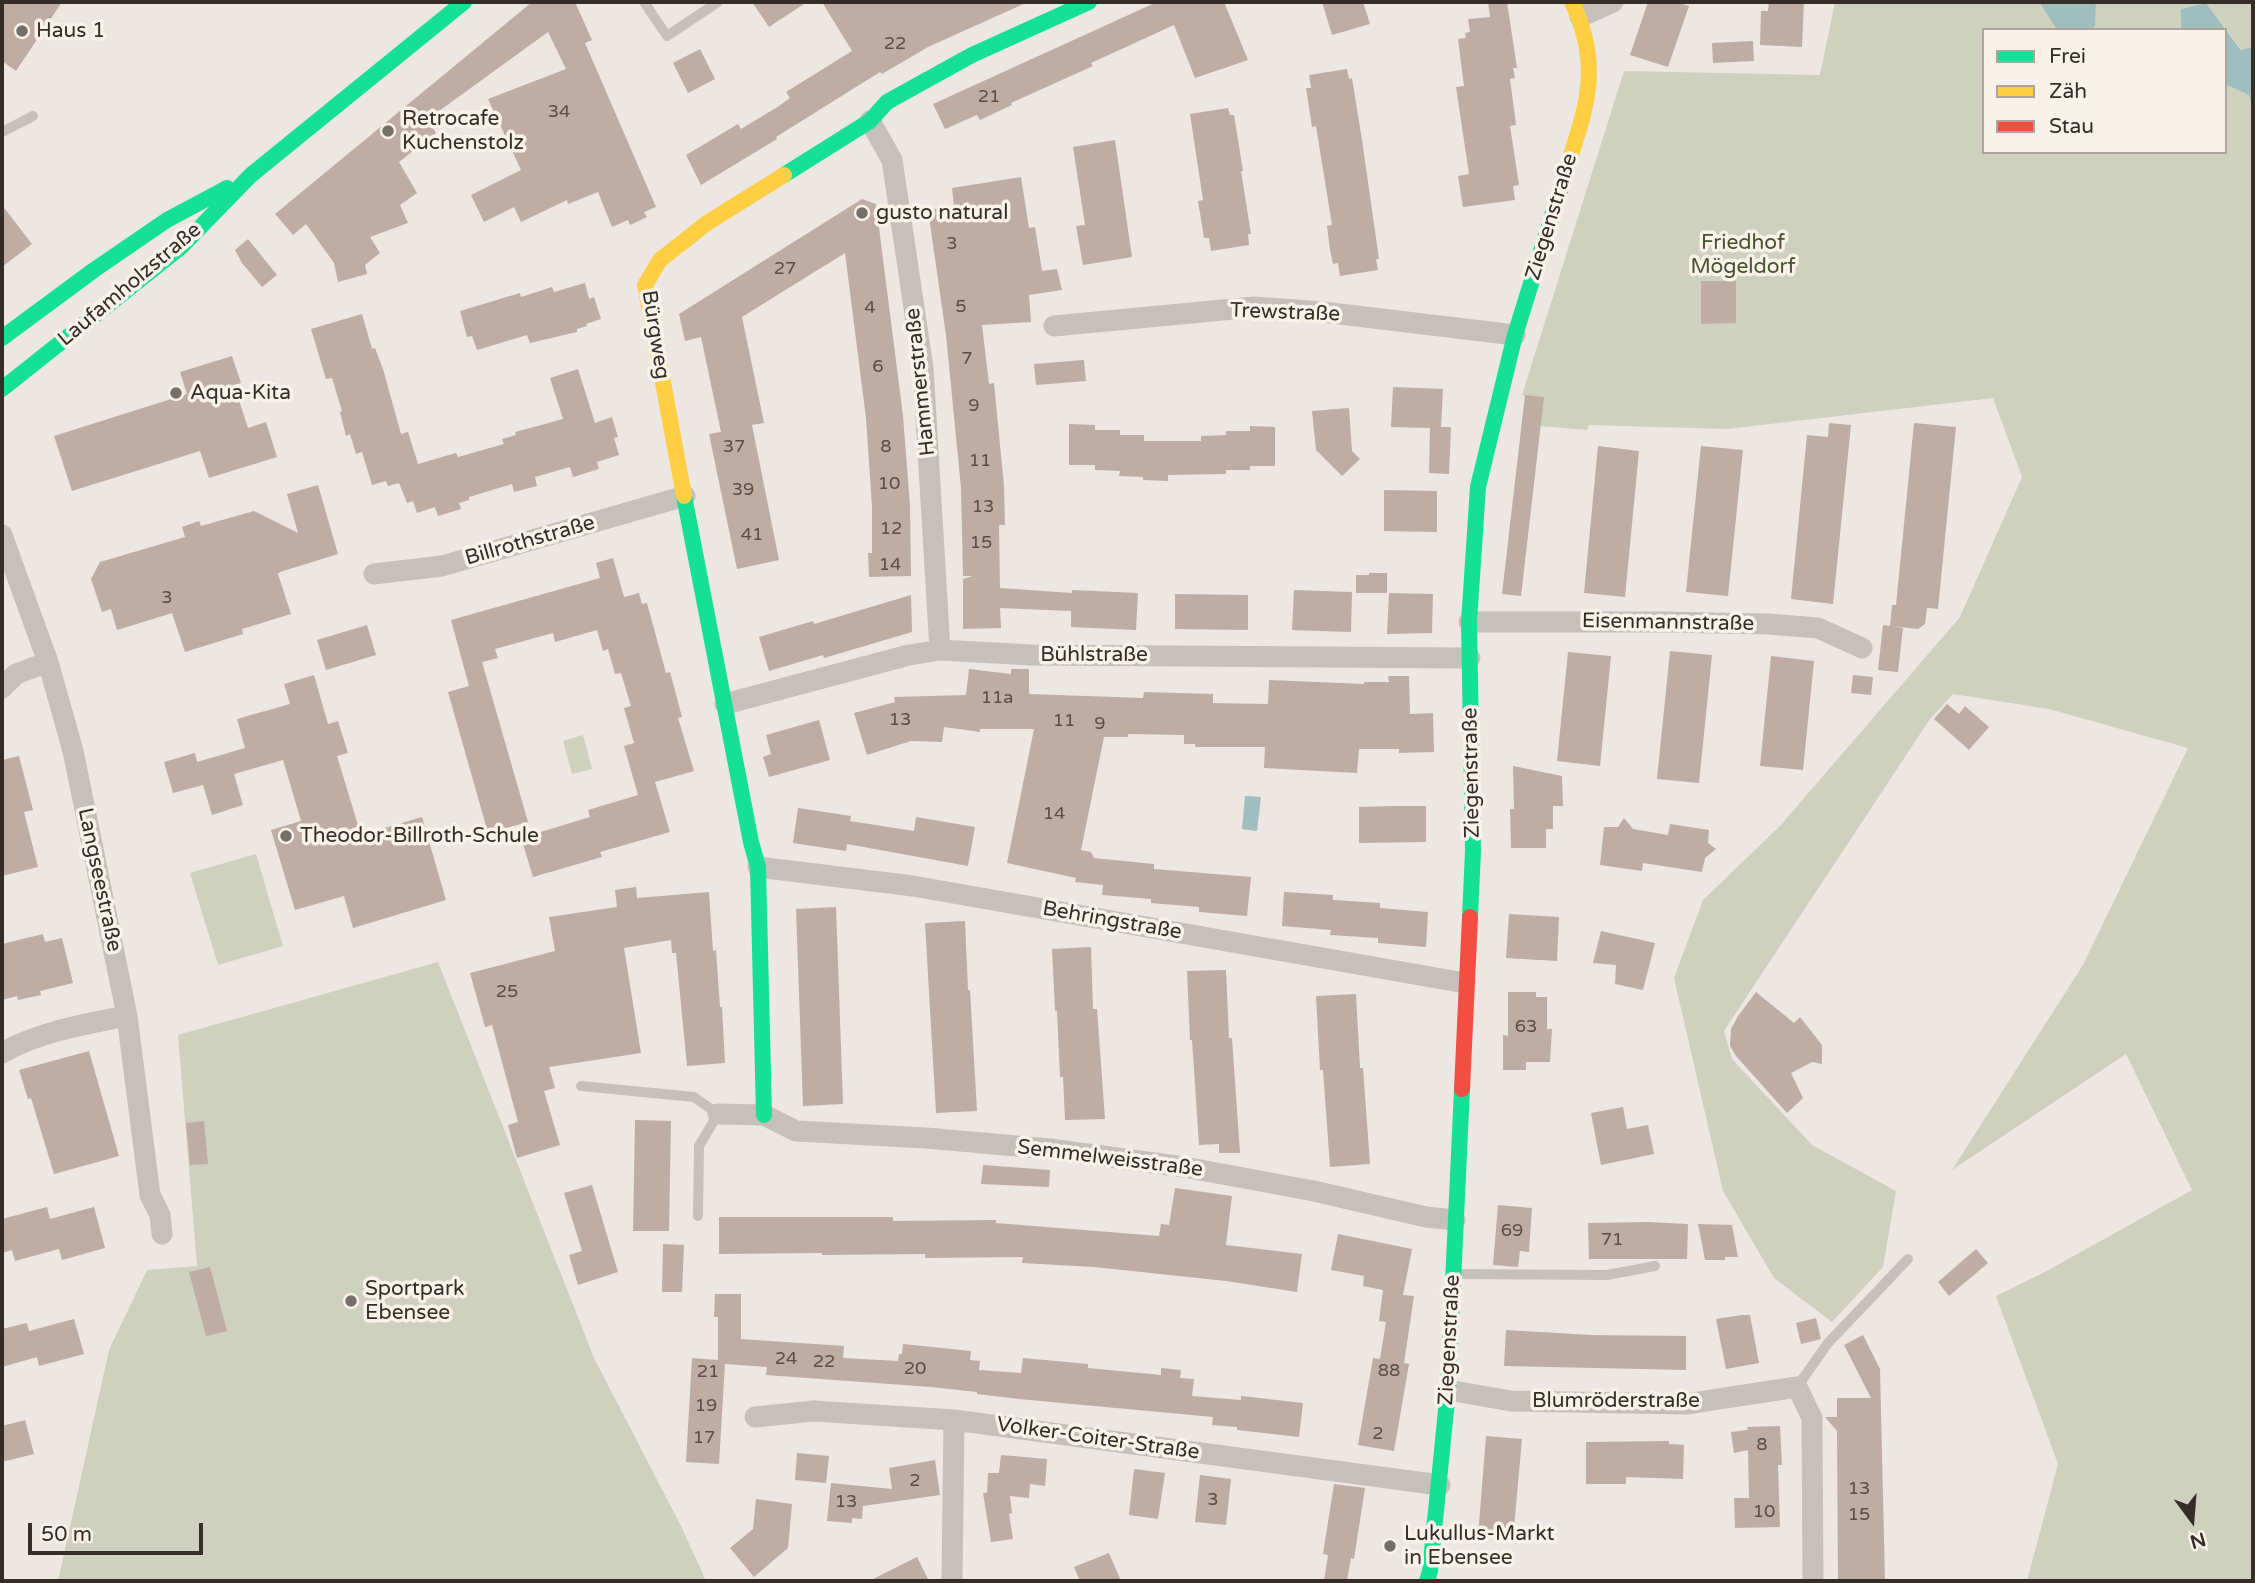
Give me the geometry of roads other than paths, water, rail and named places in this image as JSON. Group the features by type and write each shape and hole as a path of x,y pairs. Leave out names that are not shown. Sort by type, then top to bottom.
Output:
{"street":[{"name":"Laufamholzstraße","path":"2,388 181,247 251,175 464,2"},
{"name":"Bürgweg","path":"758,867 751,842 645,285 660,260 707,223 870,121 887,102 972,55 1090,2"},
{"name":"Ziegenstraße","path":"1427,1581 1440,1485 1448,1390 1473,850 1469,622 1478,487 1515,335 1580,125 1590,83 1588,51 1576,9 1613,2"},
{"name":"Hammerstraße","path":"870,121 892,160 923,368 940,650"},
{"name":"Laufamholzstraße","path":"2,338 167,220 251,175"},
{"name":"Trewstraße","path":"1054,326 1254,307 1322,312 1515,335"},
{"name":"Billrothstraße","path":"374,574 442,566 685,496"},
{"name":"Langseestraße","path":"2,535 48,662 73,751 127,1016 150,1195 160,1214 162,1234"},
{"name":"Eisenmannstraße","path":"1469,622 1665,621 1768,624 1818,628 1862,648"},
{"name":"Bühlstraße","path":"725,705 909,655 940,650 1032,655 1470,658"},
{"path":"2,688 16,674 48,662"},
{"path":"758,867 764,1115"},
{"name":"Behringstraße","path":"758,867 913,886 1465,983"},
{"path":"2,1053 17,1045 79,1025 127,1016"},
{"name":"Semmelweisstraße","path":"718,1114 764,1115 796,1131 926,1138 1050,1149 1184,1167 1314,1191 1426,1217 1455,1220"},
{"path":"1797,1387 1812,1418 1813,1581"},
{"name":"Blumröderstraße","path":"1448,1390 1511,1401 1686,1404 1797,1387"},
{"name":"Volker-Coiter-Straße","path":"755,1416 814,1411 954,1420 1440,1485"},
{"path":"950,1580 954,1420"}],"lane":[{"path":"644,2 667,36 718,2"},
{"path":"2,132 33,116"},
{"path":"581,1086 694,1097 718,1114 699,1146 698,1216"},
{"path":"1797,1387 1828,1343 1908,1259"},
{"path":"1453,1274 1607,1275 1655,1266"}],"water":[{"path":"2039,2 2096,2 2095,27 2056,28"},
{"path":"2206,3 2225,28 2181,28 2181,9"},
{"path":"2227,31 2241,50 2253,47 2253,114 2249,95 2227,85"},
{"path":"1245,796 1261,797 1257,831 1242,829"}],"place":[{"name":"Haus 1","path":"22,31"},
{"name":"Retrocafe Kuchenstolz","path":"388,131"},
{"name":"gusto natural","path":"862,213"},
{"name":"Aqua-Kita","path":"176,393"},
{"name":"Theodor-Billroth-Schule","path":"286,836"},
{"name":"Sportpark Ebensee","path":"351,1301"},
{"name":"Lukullus-Markt in Ebensee","path":"1390,1546"}],"park label":[{"name":"Friedhof Mögeldorf","path":"1743,255"}]}
